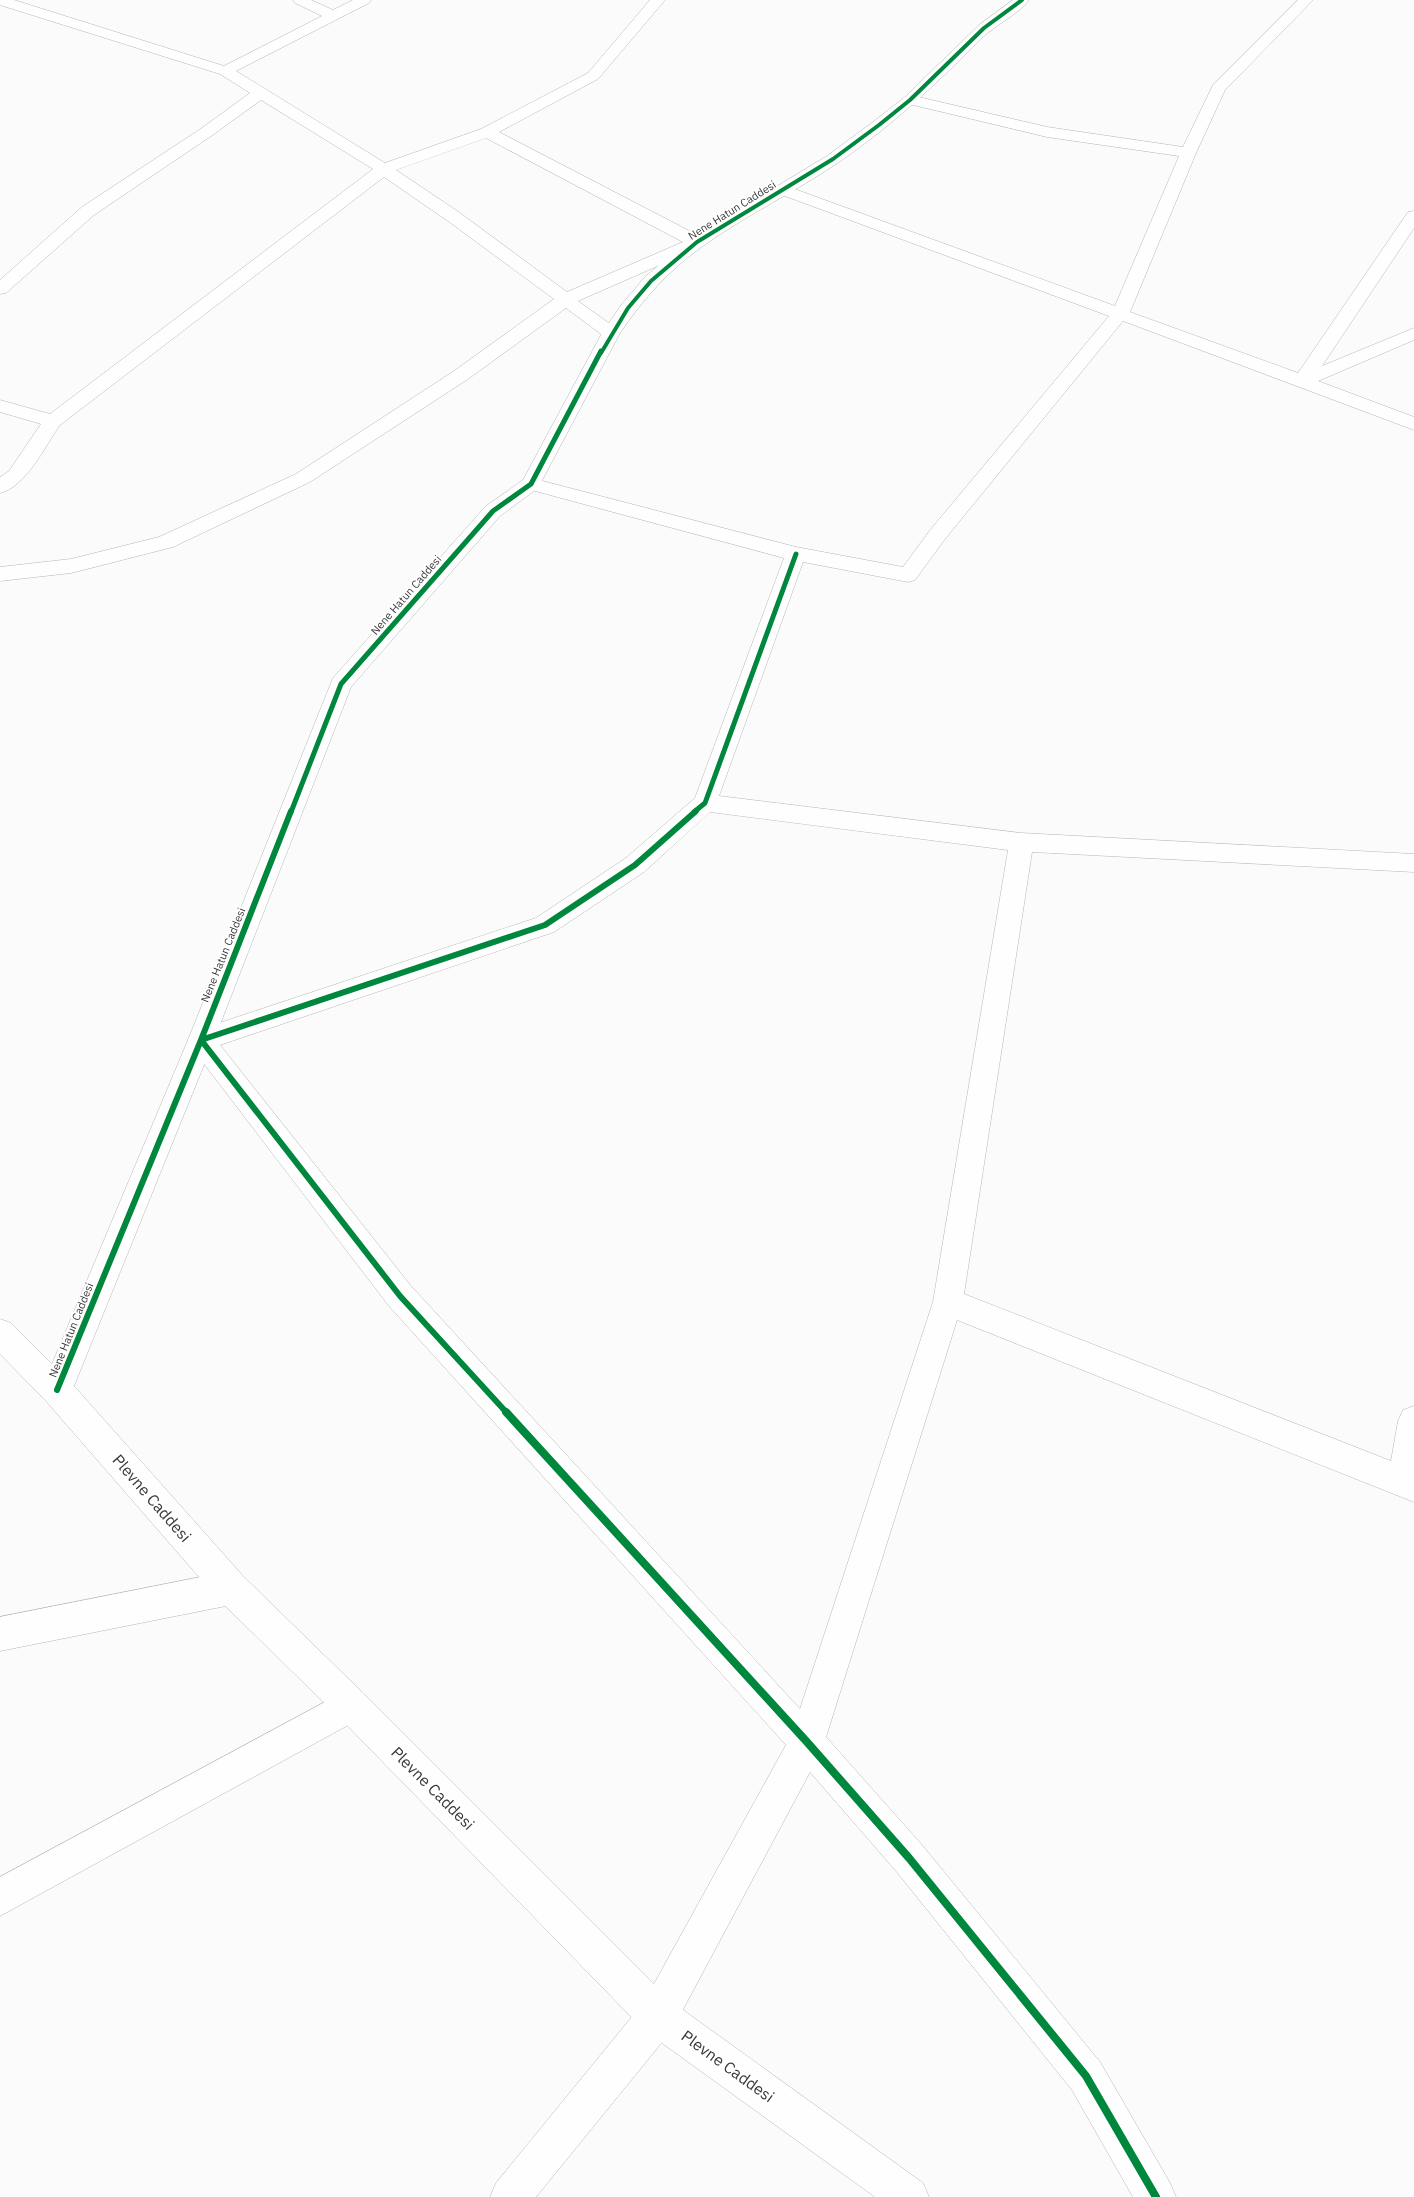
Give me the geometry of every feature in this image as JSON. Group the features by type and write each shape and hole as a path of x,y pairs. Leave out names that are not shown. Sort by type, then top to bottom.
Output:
{"street":[{"path":"300,0 333,16"},
{"path":"225,71 364,0"},
{"path":"0,486 16,475 53,421 384,168 487,132 593,76 658,0"},
{"path":"531,484 796,554 908,575 938,534 1120,314 1188,153 1218,88 1306,0"},
{"path":"0,1 225,71 384,168 454,217 611,333"},
{"name":"Nene Hatun Caddesi","path":"57,1390 201,1040 341,684 493,511 531,484 611,333 628,308 652,281 697,242 834,159 910,100 1007,4"},
{"path":"0,289 88,211 208,131 260,93"},
{"path":"910,100 1047,132 1188,153"},
{"path":"487,132 697,242"},
{"path":"783,190 1414,424"},
{"path":"1302,381 1414,216"},
{"path":"0,574 71,566 166,542 303,478 461,375 565,300 697,242"},
{"path":"1302,381 1414,333"},
{"path":"0,406 53,421"},
{"path":"796,554 704,803 635,865 545,925 201,1040 400,1296 807,1742 909,1858 1086,2076 1156,2197"},
{"path":"704,803 1021,842 1414,863"},
{"path":"510,2197 658,2016 807,1742 948,1302 1021,842"},
{"path":"948,1302 1409,1484 1414,1420"},
{"name":"Plevne Caddesi","path":"0,1333 57,1390 231,1588 351,1705 658,2016 909,2197"},
{"path":"0,1634 231,1588"},
{"path":"0,1897 351,1705"}],"cycle path":[{"path":"57,1390 201,1040 341,684 493,511 531,484 611,333 628,308 651,281 697,242 833,159 879,125 910,100 984,28 1022,0"},
{"path":"796,554 705,803 635,865 545,925 201,1040 400,1296 807,1742 909,1858 1086,2076 1156,2197"}]}
